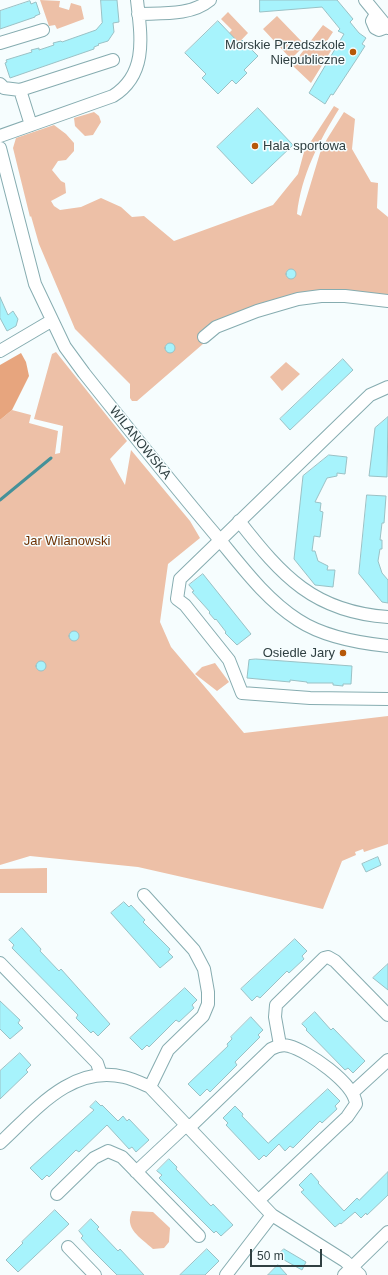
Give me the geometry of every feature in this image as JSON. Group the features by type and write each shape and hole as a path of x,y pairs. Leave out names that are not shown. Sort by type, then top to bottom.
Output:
{"street":[{"path":"0,136 113,96 128,84 134,76 139,61 137,0"},
{"path":"138,14 186,11 194,9 210,0"},
{"path":"365,0 387,28"},
{"path":"0,43 43,30"},
{"path":"0,84 4,88 20,90 113,60"},
{"path":"20,90 31,126"},
{"name":"WILANOWSKA","path":"0,148 6,198 29,266 51,321 65,346 84,373 219,540 262,590 286,612 300,621 336,636 358,642 388,646"},
{"path":"204,337 216,328 257,312 298,299 321,296 345,296 388,301"},
{"path":"0,351 51,321"},
{"path":"388,387 370,395 180,579 176,600 185,605 229,660 242,693 310,698 388,699"},
{"path":"239,521 280,571 309,594 341,609 388,618"},
{"path":"144,895 194,950 204,969 208,992 208,1004 203,1016 168,1050 150,1086"},
{"path":"280,1045 275,1017 276,1005 324,958 330,958 335,961 388,1015"},
{"path":"0,963 97,1063 101,1076"},
{"path":"136,1172 182,1129 189,1126 271,1050 280,1045 288,1046 317,1060 352,1093 356,1104 351,1113 259,1200"},
{"path":"352,1093 388,1060"},
{"path":"0,1143 58,1091 75,1081 101,1076 123,1076 150,1086 272,1215 352,1272 388,1232"},
{"path":"57,1194 94,1158 108,1151 122,1157 199,1236"},
{"path":"226,1275 272,1215"},
{"path":"68,1247 95,1275"}],"green space":[{"path":"40,0 60,1 59,7 69,10 71,3 81,6 84,19 57,29 55,25 49,26"},
{"path":"228,12 248,33 231,51 221,41 232,30 221,19"},
{"path":"277,16 305,45 291,59 263,29"},
{"path":"323,25 333,32 327,41 334,46 311,83 293,66 293,64"},
{"path":"334,106 339,109 312,159 302,186 297,214 301,216 320,153 344,112 355,119 352,149 371,182 378,183 377,208 388,217 388,306 328,301 291,305 218,331 137,401 132,401 130,398 130,384 75,329 39,244 31,216 30,217 13,148 16,138 54,125 66,134 74,143 74,151 66,160 58,161 52,170 61,181 65,183 66,193 51,201 54,206 60,210 81,207 101,198 121,207 132,217 144,216 174,241 273,205 298,174 304,152"},
{"path":"94,112 99,116 101,122 93,135 85,136 75,126 74,118"},
{"name":"Jar Wilanowski","path":"56,352 127,441 110,459 125,485 131,450 190,521 200,538 168,564 160,622 171,647 244,733 388,716 388,844 364,852 363,849 355,852 356,855 342,861 323,909 138,867 30,856 0,865 0,420 12,410 31,415 29,423 58,431 55,454 60,453 63,426 34,419 52,354"},
{"path":"286,362 300,374 282,391 270,377"},
{"path":"215,663 229,682 217,691 195,674 202,667"},
{"path":"47,868 47,893 0,893 0,869"},
{"path":"132,1211 153,1212 170,1228 169,1242 164,1248 153,1249 135,1232 130,1223"}],"shaded area":[{"path":"21,353 26,362 29,376 12,410 0,420 0,365"}],"building":[{"path":"101,0 117,0 119,22 113,23 114,32 108,41 98,44 99,45 94,47 94,49 10,78 5,63 7,62 6,60 32,52 31,50 39,48 39,50 54,45 53,43 62,42 96,30 102,23"},
{"path":"260,0 337,0 353,19 350,22 359,33 366,38 362,44 365,46 333,95 331,94 325,104 309,93 344,34 338,31 340,29 322,7 260,12"},
{"path":"30,1 31,4 36,2 40,14 0,29 0,11"},
{"path":"218,21 239,43 242,40 258,56 244,70 247,73 236,84 232,80 218,94 202,78 206,74 185,53"},
{"name":"Hala sportowa","path":"258,108 293,145 252,184 217,147"},
{"path":"289,269 293,269 295,270 295,278 289,279 286,276 286,272"},
{"path":"0,297 8,315 13,311 18,319 16,326 7,331 0,318"},
{"path":"168,343 172,343 174,344 174,352 168,353 165,350 165,346"},
{"path":"343,359 353,370 290,430 280,419"},
{"path":"388,417 387,477 369,476 375,428"},
{"path":"329,455 347,457 345,474 337,473 337,476 327,478 315,502 321,503 320,511 323,512 320,537 314,536 312,551 315,551 318,561 328,566 327,570 335,570 333,587 315,585 294,559 303,476"},
{"path":"367,495 386,496 384,523 382,523 380,540 382,540 382,549 380,549 378,561 382,573 388,580 388,603 382,602 359,574"},
{"path":"203,574 251,634 237,645 225,633 226,632 216,619 215,620 209,613 210,612 192,592 194,591 189,585"},
{"path":"72,631 76,631 78,632 78,640 72,641 69,638 69,634"},
{"path":"256,659 352,666 351,684 343,684 343,686 333,685 333,683 307,683 290,680 290,682 247,678 249,660"},
{"path":"39,661 43,661 45,662 45,670 39,671 36,668 36,664"},
{"path":"378,857 381,865 366,872 362,864"},
{"path":"124,902 129,907 131,905 145,920 143,922 170,949 168,952 173,957 160,968 111,913"},
{"path":"22,928 41,949 40,951 59,971 61,969 110,1024 98,1036 93,1031 91,1033 76,1018 78,1015 12,948 14,945 9,940"},
{"path":"295,939 307,951 302,956 304,959 289,973 287,971 260,998 257,996 252,1001 241,989"},
{"path":"388,964 388,990 373,978"},
{"path":"185,988 197,1000 192,1005 194,1008 179,1022 176,1020 149,1047 147,1045 142,1050 130,1038"},
{"path":"0,1001 20,1020 18,1023 23,1028 10,1039 0,1029"},
{"path":"315,1012 331,1030 333,1028 365,1061 353,1073 348,1068 345,1070 302,1024"},
{"path":"251,1017 263,1030 258,1035 260,1037 235,1062 237,1065 210,1092 207,1089 200,1096 188,1084 228,1046 227,1044 232,1039 231,1037"},
{"path":"20,1053 31,1065 26,1070 28,1072 0,1099 0,1071"},
{"path":"328,1089 340,1101 335,1106 337,1109 322,1123 320,1121 293,1148 290,1146 285,1151 279,1144 266,1157 264,1155 259,1160 226,1125 228,1123 223,1118 235,1106 243,1114 242,1116 268,1143"},
{"path":"96,1101 118,1121 123,1116 127,1121 129,1119 149,1140 136,1152 132,1147 129,1149 107,1125 79,1152 76,1150 49,1177 47,1175 42,1180 30,1168 94,1110 90,1107"},
{"path":"169,1159 177,1167 176,1169 211,1206 213,1204 233,1225 221,1236 216,1231 214,1233 159,1178 162,1175 157,1171"},
{"path":"388,1172 388,1195 367,1215 366,1213 361,1218 355,1212 335,1227 301,1192 304,1190 299,1185 311,1173 319,1182 318,1183 344,1211 357,1198 359,1200"},
{"path":"55,1210 69,1224 18,1272 6,1260"},
{"path":"91,1219 99,1227 97,1229 118,1251 120,1249 144,1275 117,1275 93,1251 81,1238 83,1236 79,1231"},
{"path":"207,1249 219,1261 205,1275 180,1275"},
{"path":"284,1249 306,1262 302,1270 277,1256"},
{"path":"278,1265 287,1275 268,1275"}],"waterway":[{"path":"0,500 51,458"}],"place":[{"name":"Morskie Przedszkole Niepubliczne","path":"353,52"},
{"name":"Hala sportowa","path":"255,146"},
{"name":"Osiedle Jary","path":"343,653"}]}
